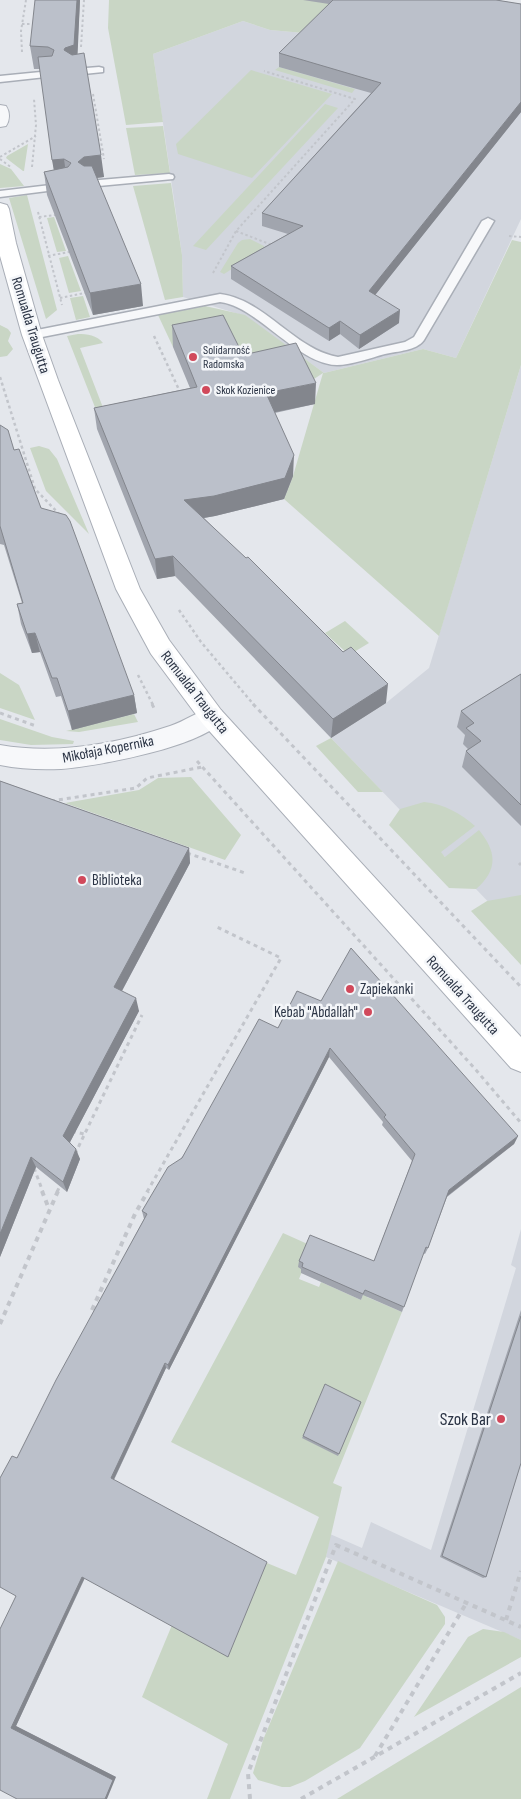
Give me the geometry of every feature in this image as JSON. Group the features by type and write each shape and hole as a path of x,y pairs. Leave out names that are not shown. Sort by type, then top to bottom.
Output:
{"street":[{"path":"0,110 0,122"},
{"name":"Romualda Traugutta","path":"0,209 3,239 32,335 128,588 164,653 212,716 521,1058"},
{"name":"Mikołaja Kopernika","path":"0,755 53,759 116,750 172,736 212,716"}],"lane":[{"path":"0,79 51,74"},
{"path":"88,184 169,178"},
{"path":"0,194 67,186"},
{"path":"32,335 214,298 229,299 253,312 291,339 324,359 338,361 409,345 418,340 488,221"}],"path":[{"path":"26,0 22,24 22,47 37,115 30,183 64,312 63,328"},
{"path":"84,0 85,71 107,182"},
{"path":"22,24 38,24"},
{"path":"212,277 236,230 355,99 264,71"},
{"path":"0,157 36,136"},
{"path":"39,216 55,214"},
{"path":"236,230 277,247 269,252"},
{"path":"48,256 69,252"},
{"path":"60,298 84,293"},
{"path":"143,312 182,397"},
{"path":"179,610 201,642 265,718 521,987"},
{"path":"50,801 136,788 147,778 202,767"},
{"path":"182,851 244,873"},
{"path":"92,1310 136,1214 281,958 217,926"},
{"path":"73,1159 142,1015"},
{"path":"67,1129 84,1134"},
{"path":"32,1163 50,1210"},
{"path":"0,1324 65,1176"},
{"path":"250,1799 248,1773 336,1545 521,1627"},
{"path":"506,1620 521,1571"},
{"path":"374,1757 467,1602"},
{"path":"302,1799 521,1673"}],"shaded area":[{"path":"243,21 270,30 315,34 521,61 521,219 456,358 423,349 324,373 245,316 183,297 182,255 153,54"},
{"path":"521,365 521,936 331,738 386,703 429,668"},
{"path":"521,1229 521,1640 326,1557 330,1534 362,1548 371,1522 431,1550 516,1268 511,1265"}],"green space":[{"path":"109,0 349,0 315,34 270,30 243,21 153,54 163,122 126,125 108,28"},
{"path":"279,67 355,89 352,93 275,70"},
{"path":"251,70 332,94 252,178 178,154 176,144"},
{"path":"325,104 338,108 206,250 193,246"},
{"path":"163,126 170,173 135,175 126,128"},
{"path":"28,144 24,171 23,171 6,158"},
{"path":"0,164 11,169 24,186 0,188"},
{"path":"171,183 182,255 183,297 165,300 133,186"},
{"path":"27,195 57,310 46,319 9,198"},
{"path":"54,217 66,251 57,252 47,218"},
{"path":"250,239 265,248 224,274 220,272 238,243 242,240"},
{"path":"512,240 521,242 521,365 439,636 284,499 293,476 323,373 305,385 253,396 223,336 173,347 158,315 205,306 245,315 324,373 423,349 456,358"},
{"path":"68,256 81,291 69,293 59,258"},
{"path":"83,296 90,317 76,320 70,298"},
{"path":"0,325 11,333 8,341 13,349 7,356 0,357"},
{"path":"78,334 95,337 103,343 80,348 107,418 100,420 67,336"},
{"path":"39,446 49,449 57,459 89,534 46,491 30,448"},
{"path":"345,621 369,643 349,655 325,633"},
{"path":"0,673 19,685 35,720 0,708"},
{"path":"134,714 138,722 79,732 66,731"},
{"path":"0,719 52,737 74,741 73,744 31,745 0,740"},
{"path":"331,738 383,792 358,792 316,746"},
{"path":"191,777 241,835 225,860 65,803 139,790 158,778"},
{"path":"424,802 451,810 475,826 441,852 445,857 479,830 485,838 492,853 492,867 489,874 476,889 449,888 389,825 400,809"},
{"path":"521,895 521,965 471,911 487,901"},
{"path":"283,1233 312,1246 299,1279 319,1287 321,1282 361,1300 371,1275 367,1297 402,1312 333,1483 342,1487 326,1557 230,1799 207,1799 228,1744 142,1697 172,1625 267,1563 296,1575 319,1517 171,1442"},
{"path":"338,1561 437,1605 445,1617 445,1624 360,1748 305,1781 290,1787 282,1787 258,1780 253,1773 263,1740"},
{"path":"483,1629 504,1632 521,1640 521,1657 414,1717 468,1637"},
{"path":"521,1687 521,1799 337,1799"}],"building":[{"path":"35,0 77,0 74,45 64,50 72,55 84,53 101,155 84,157 78,162 84,166 92,166 141,284 90,293 44,172 68,167 71,163 64,159 52,160 38,57 52,56 54,50 48,47 30,46"},
{"path":"333,0 496,0 521,4 521,102 369,291 400,310 360,335 340,321 329,328 231,266 303,226 262,213 381,83 279,53"},
{"path":"223,315 243,355 296,343 316,383 266,393 294,455 285,478 214,496 184,500 246,558 248,557 343,652 351,647 388,684 333,719 173,556 155,559 94,408 197,387 172,325"},
{"path":"0,425 8,430 14,450 19,449 41,508 66,515 70,521 134,695 68,711 57,678 52,678 35,633 27,634 17,604 23,603 0,526"},
{"path":"521,674 521,805 466,751 481,741 466,728 474,723 461,711"},
{"path":"0,781 189,848 114,987 136,998 63,1136 76,1149 63,1182 31,1157 0,1234"},
{"path":"351,948 518,1136 449,1190 404,1307 365,1290 363,1294 302,1267 303,1263 299,1261 310,1235 374,1261 415,1154 384,1117 386,1115 330,1048 168,1365 165,1363 111,1478 267,1562 228,1657 82,1577 11,1728 113,1780 105,1799 17,1799 0,1790 0,1629 16,1596 0,1587 0,1478 12,1456 17,1458 56,1380 147,1214 142,1211 168,1167 182,1158 259,1019 278,1028 297,991 321,1001"},
{"path":"521,1316 521,1463 486,1577 442,1556"},
{"path":"325,1384 361,1402 339,1454 303,1436"}],"place":[{"name":"Solidarność Radomska","path":"193,357"},
{"name":"Skok Kozienice","path":"206,390"},
{"name":"Biblioteka","path":"82,880"},
{"name":"Zapiekanki","path":"350,989"},
{"name":"Kebab \"Abdallah\"","path":"368,1012"},
{"name":"Szok Bar","path":"501,1419"}]}
